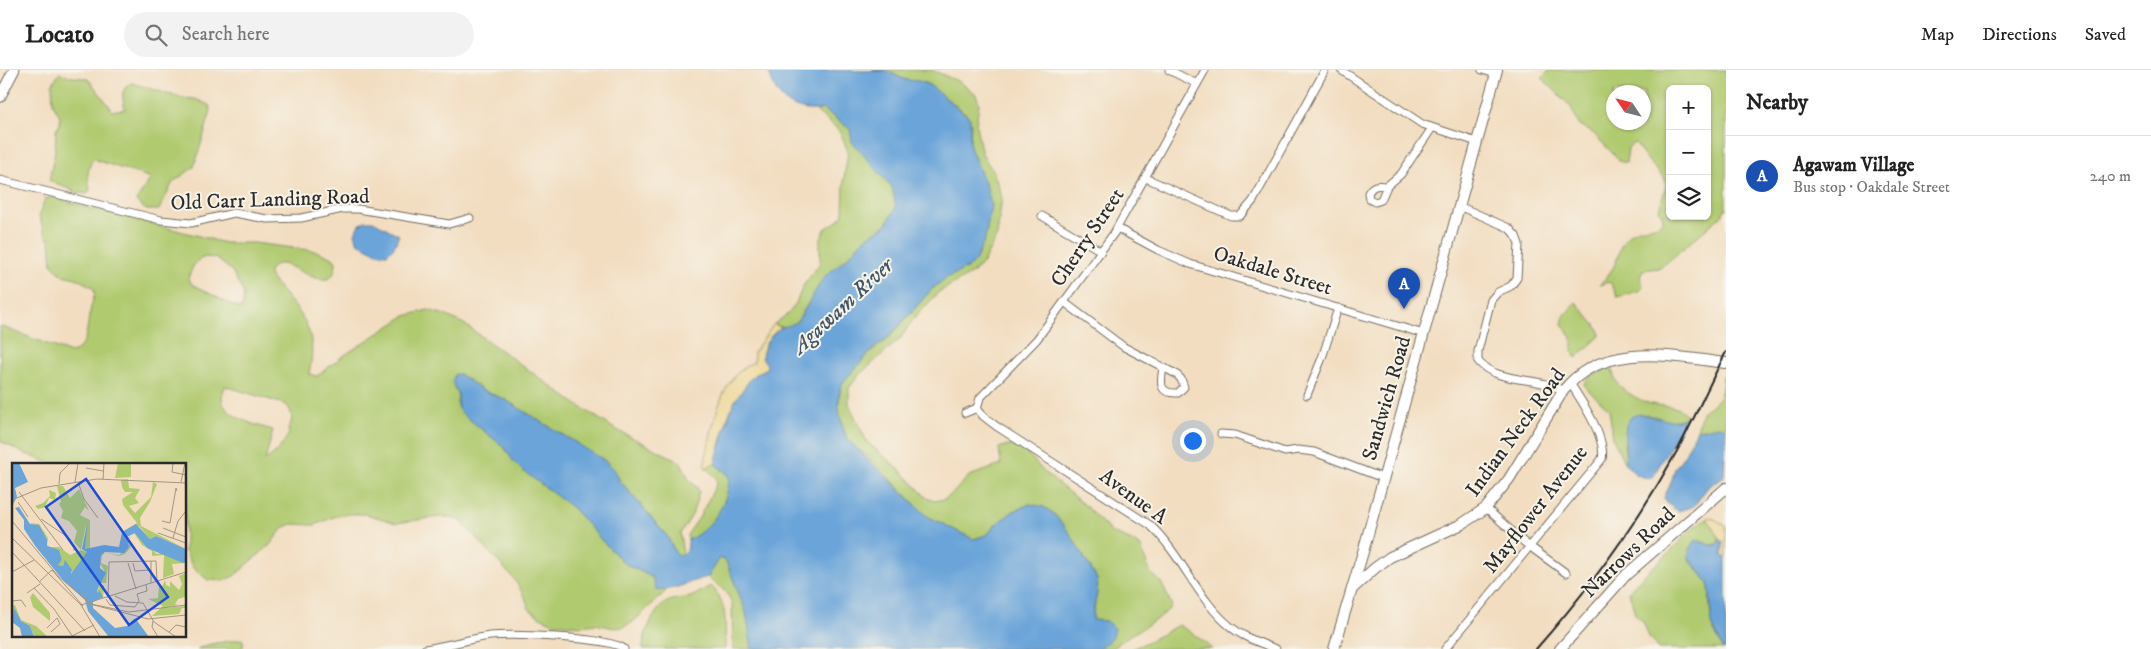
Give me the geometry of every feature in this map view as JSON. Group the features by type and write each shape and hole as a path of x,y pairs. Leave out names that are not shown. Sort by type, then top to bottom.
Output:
{"main road":[{"path":"0,97 14,70"},
{"name":"Sandwich Road","path":"1334,649 1497,72"},
{"name":"Indian Neck Road","path":"1352,589 1390,557 1462,524 1486,508 1509,480 1566,387 1584,371 1598,363 1628,356 1666,355 1726,363"},
{"name":"Narrows Road","path":"1560,649 1631,570 1726,488"}],"street":[{"path":"1169,70 1196,84"},
{"name":"Cherry Street","path":"976,408 980,398 1031,346 1117,228 1205,70"},
{"path":"1146,178 1231,216 1240,216 1253,201 1325,70"},
{"path":"1341,70 1414,119 1432,128 1477,142"},
{"path":"1482,70 1497,72"},
{"path":"1387,186 1401,174 1432,128"},
{"name":"Old Carr Landing Road","path":"0,180 177,222 198,222 234,213 267,219 301,218 343,209 358,209 449,224 470,218"},
{"path":"1459,206 1509,228 1516,236 1519,244 1517,278 1511,286 1498,292 1492,300 1478,351 1478,361 1493,372 1566,387"},
{"path":"1042,216 1101,251"},
{"name":"Oakdale Street","path":"1117,228 1158,250 1190,264 1424,334"},
{"path":"1064,302 1124,346 1163,368"},
{"path":"1307,395 1322,358 1338,308"},
{"name":"Mayflower Avenue","path":"1446,649 1529,546 1594,470 1603,455 1599,435 1566,387"},
{"path":"964,413 976,408"},
{"name":"Avenue A","path":"976,408 996,426 1150,525 1170,547 1210,605 1225,622 1247,637 1276,649"},
{"path":"1221,434 1235,435 1285,452 1298,450 1314,452 1383,478"},
{"path":"1486,508 1529,546 1566,574"},
{"path":"430,649 461,640 501,635 596,640 616,644 624,649"}],"green space":[{"path":"872,70 932,70 960,82 976,94 979,103 976,125 982,154 994,173 1002,198 997,236 984,261 974,272 939,292 915,317 900,339 860,374 849,388 849,404 867,442 901,471 927,498 934,501 945,499 969,476 1001,465 999,448 1015,446 1029,455 1044,472 1089,509 1112,533 1141,547 1150,572 1161,582 1172,606 1166,613 1127,637 1113,649 1099,649 1113,637 1100,620 1093,621 1098,589 1097,579 1069,532 1055,515 1030,504 1014,511 995,525 987,535 973,539 927,516 866,455 855,447 845,435 838,407 841,384 868,354 887,340 932,289 946,278 968,268 975,261 987,188 970,147 971,123 967,114 926,83 906,80 886,71"},
{"path":"1550,70 1726,70 1726,208 1721,216 1665,264 1658,268 1643,270 1640,276 1643,286 1641,290 1618,297 1610,282 1600,285 1614,266 1622,243 1628,235 1636,230 1655,226 1663,221 1659,209 1666,186 1665,179 1643,155 1636,143 1628,148 1626,163 1621,162 1593,133 1579,125 1571,107 1542,78"},
{"path":"60,73 72,77 86,78 110,107 111,111 125,109 124,91 132,83 182,98 195,99 209,105 211,111 194,167 173,182 159,210 146,210 136,201 151,178 93,159 88,171 90,190 87,194 78,193 49,180 55,152 56,130 60,124 60,116 53,104 52,84"},
{"path":"823,109 851,129 892,187 896,207 886,225 863,240 847,258 824,277 797,322 783,327 774,324 789,313 796,303 803,286 820,263 820,240 825,229 839,220 843,214 844,178 848,152 840,131 816,111"},
{"path":"53,197 225,243 254,243 316,251 333,258 336,262 334,273 329,278 314,277 282,264 276,265 269,271 269,275 297,309 309,330 312,357 309,374 317,376 343,356 405,316 428,310 445,315 464,324 573,402 615,429 681,462 689,480 697,487 699,492 692,515 680,534 683,555 680,557 676,554 667,536 620,481 614,469 604,460 504,399 484,391 459,374 454,387 458,394 457,403 464,415 504,447 522,470 573,508 605,544 627,565 652,577 658,591 667,590 633,622 623,627 554,623 540,617 529,609 525,597 514,579 461,521 450,517 440,517 396,523 366,514 336,516 315,525 292,524 283,528 269,546 234,576 223,581 208,580 193,568 186,553 186,463 49,463 21,452 0,441 0,326 71,353 77,350 84,341 90,309 95,295 92,287 76,278 62,275 52,264 50,242 44,232 39,215 45,199","holes":["205,257 216,258 232,271 244,294 242,308 238,308 193,285 188,279 192,268 201,259","225,386 287,405 292,417 288,429 289,434 279,449 265,461 273,430 242,420 234,415 224,405 222,398"]},
{"path":"1576,302 1600,331 1600,336 1576,358 1572,349 1572,337 1562,324 1564,316"},
{"path":"1610,367 1618,384 1630,394 1648,403 1675,407 1684,412 1687,417 1668,422 1658,417 1640,414 1624,444 1626,460 1624,462 1613,439 1609,409 1585,387 1584,383 1588,378"},
{"path":"1726,373 1726,428 1697,430 1702,412 1718,398 1722,390 1723,376"},
{"path":"715,464 729,475 729,485 723,505 705,529 688,540 687,535 699,518 717,483 716,478 706,468"},
{"path":"1707,518 1715,528 1719,539 1718,544 1709,545 1700,541 1689,559 1709,584 1710,611 1714,631 1723,649 1658,649 1649,637 1643,621 1635,614 1629,591 1693,528"},
{"path":"720,558 726,561 746,612 752,649 733,649 732,603 727,593 708,577"},
{"path":"711,586 721,600 725,615 725,649 643,649 643,643 650,623 662,605 673,600 693,596"},
{"path":"1178,625 1213,649 1131,649 1150,641"},
{"path":"242,639 244,643 242,649 197,649 210,644"}],"sand":[{"path":"774,324 781,328 774,334 767,368 756,374 728,416 715,464 706,468 704,465 714,421 724,392 742,369 754,362 754,352"},
{"path":"1711,517 1726,526 1726,559 1722,556 1723,543 1707,518"}],"water":[{"name":"Agawam River","path":"769,70 886,71 906,80 919,81 931,86 970,118 970,147 987,188 991,205 985,240 975,261 968,268 946,278 932,289 886,340 875,347 844,381 839,395 841,421 850,442 927,516 973,539 987,535 995,525 1014,511 1030,504 1044,507 1055,515 1069,532 1097,579 1098,589 1093,620 1106,621 1115,629 1113,637 1099,649 752,649 746,612 726,561 720,558 708,577 676,587 656,590 652,577 627,565 605,544 573,508 522,470 504,447 458,409 458,394 452,382 455,374 459,374 484,391 504,399 604,460 614,469 620,481 667,536 676,554 680,556 685,553 688,547 688,540 712,522 723,505 729,485 729,475 715,464 734,402 751,378 767,368 762,358 768,341 777,330 797,322 824,277 847,258 863,240 886,225 896,207 892,187 852,142 850,129 823,109 803,109 787,102 775,89"},
{"path":"365,221 373,221 399,235 394,247 387,254 377,253 358,243 355,234 358,226"},
{"path":"1640,414 1668,420 1685,419 1651,478 1636,474 1624,462 1626,452 1625,434 1628,422 1632,416"},
{"path":"1718,426 1726,428 1724,476 1708,487 1694,506 1678,511 1666,503 1664,497 1671,483 1675,468 1685,454 1697,430"},
{"path":"1719,539 1723,543 1722,556 1726,559 1726,649 1723,649 1712,624 1709,584 1688,556 1696,540 1714,546 1718,544"}],"railway":[{"path":"1536,649 1594,579 1646,503 1677,451 1726,352"}],"place":[{"name":"Agawam Village","path":"1404,309"}]}
